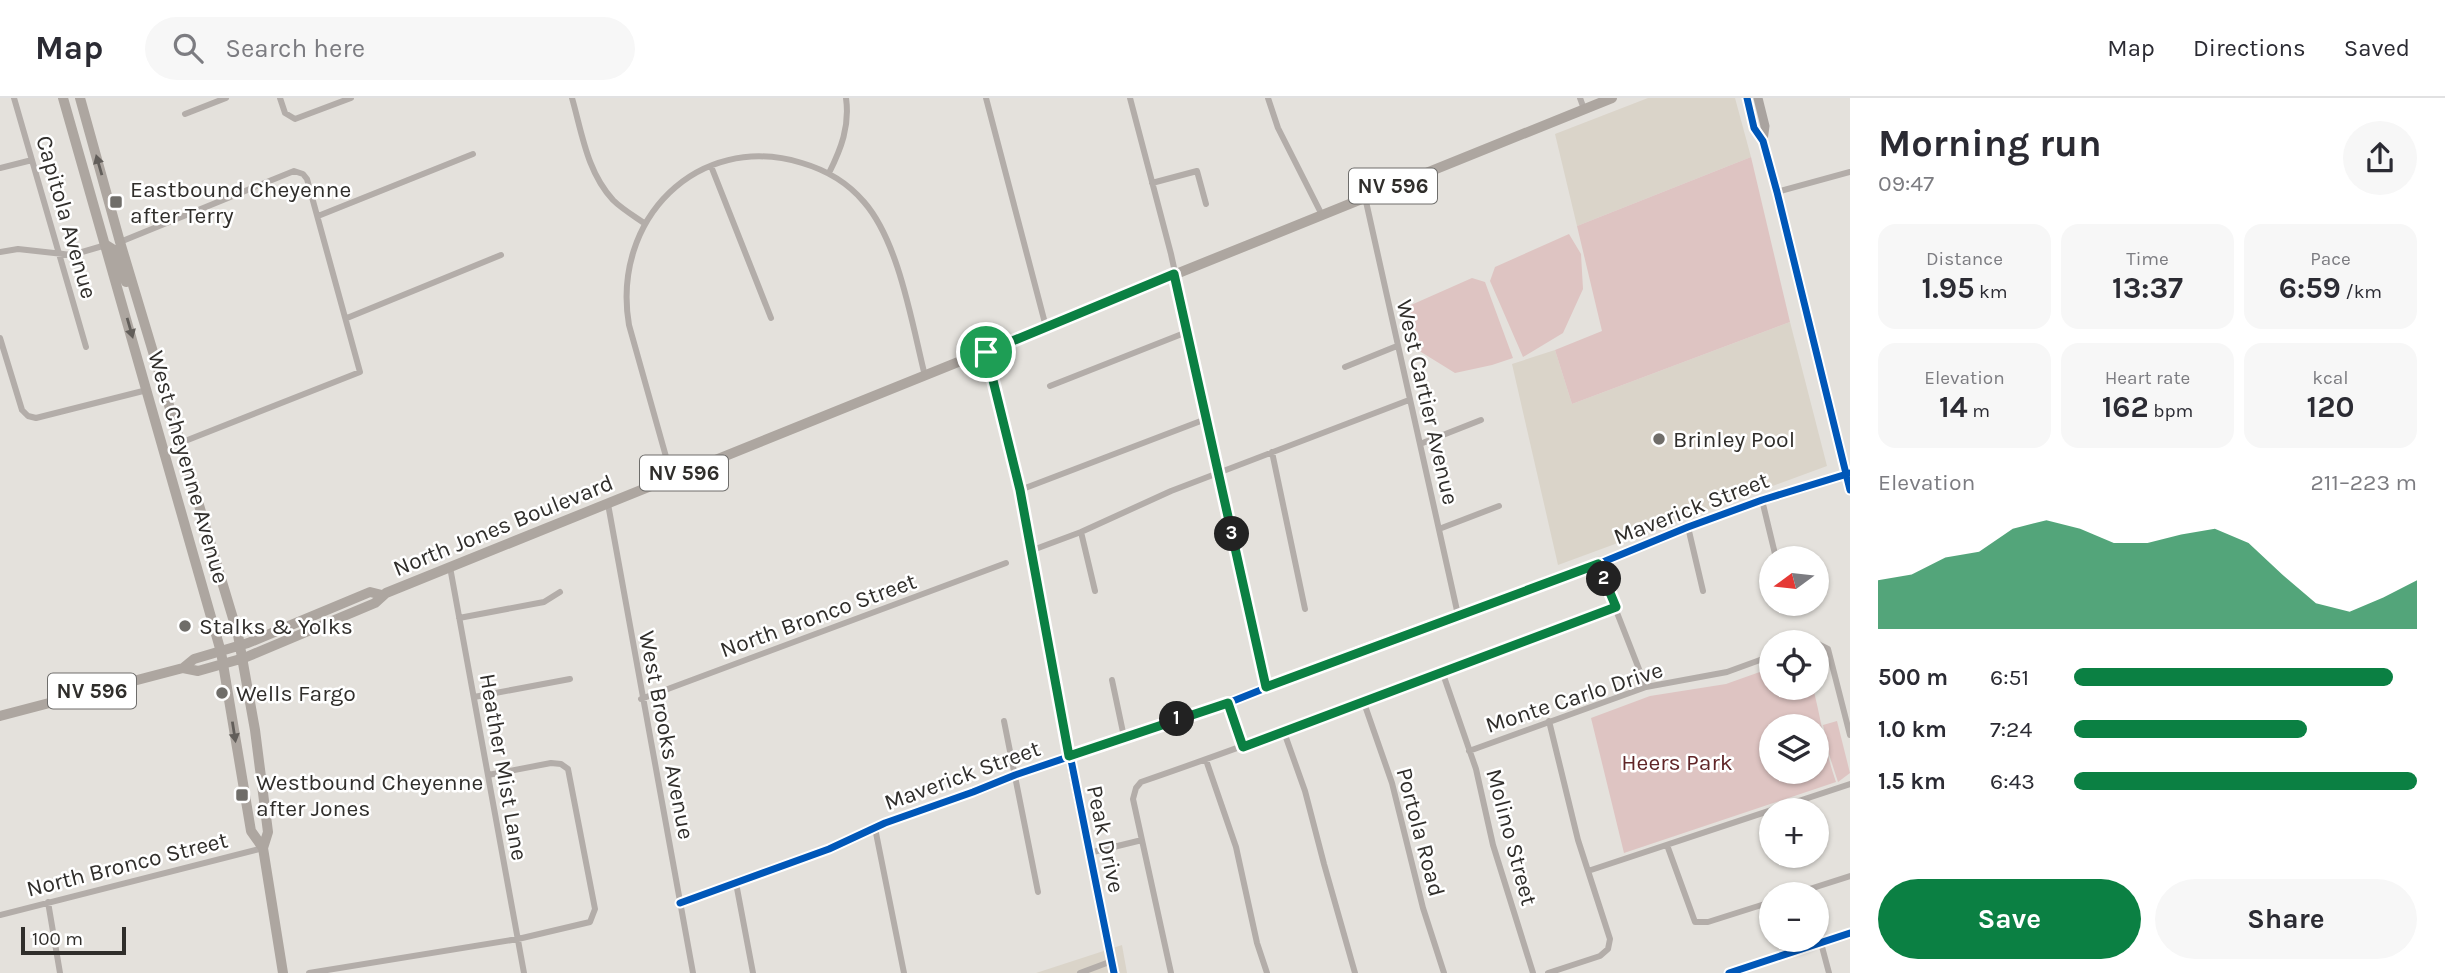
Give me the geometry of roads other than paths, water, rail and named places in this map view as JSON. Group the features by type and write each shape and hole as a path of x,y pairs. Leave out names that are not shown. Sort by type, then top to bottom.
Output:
{"main road":[{"name":"West Cheyenne Avenue","path":"63,98 221,652 251,831 263,848 283,973"},
{"name":"West Cheyenne Avenue","path":"80,98 244,658 268,832 263,848"},
{"name":"North Jones Boulevard","path":"183,668 198,671 244,658 374,603 382,595 450,567 1612,98"},
{"path":"1746,98 1777,192 1848,473 1850,490"},
{"path":"1758,98 1765,126 1762,141"},
{"path":"78,147 110,237 120,242"},
{"path":"106,245 114,250 138,316 146,327"},
{"name":"North Jones Boulevard","path":"0,716 183,668 194,659 241,646 370,592 382,595"},
{"path":"1829,940 1850,933"},
{"path":"1729,973 1793,952"}],"street":[{"name":"Capitola Avenue","path":"13,98 86,347"},
{"path":"185,114 226,98"},
{"path":"280,98 285,113 295,118 351,98"},
{"path":"572,98 589,162 596,177 614,201 644,223"},
{"path":"829,173 841,149 846,129 846,98"},
{"path":"986,98 1046,327"},
{"path":"1130,98 1174,274 1266,687"},
{"path":"1268,98 1278,128 1322,215"},
{"path":"1580,98 1584,109"},
{"path":"318,216 473,154"},
{"path":"672,478 626,307 627,277 635,243 644,223 663,198 689,176 711,166 758,155 785,158 829,173 862,199 885,233 925,376"},
{"path":"0,168 32,160"},
{"path":"711,166 771,318"},
{"path":"120,242 294,171 307,179 360,372 180,443"},
{"path":"1152,183 1198,171 1206,204"},
{"path":"1777,192 1850,172"},
{"name":"West Cartier Avenue","path":"1365,197 1458,615"},
{"path":"0,252 18,249 72,255 106,245"},
{"path":"347,318 502,255"},
{"path":"1050,386 1187,332"},
{"path":"0,338 22,410 28,416 36,418 147,390"},
{"path":"1345,367 1397,346"},
{"name":"Peak Drive","path":"986,352 1020,490 1069,756 1114,973"},
{"path":"1030,551 1171,491 1409,400"},
{"path":"1020,490 1206,419"},
{"path":"1420,444 1481,420"},
{"path":"1272,452 1305,609"},
{"name":"Maverick Street","path":"680,903 850,841 885,823 1015,775 1228,703 1598,564 1688,527 1848,473"},
{"path":"1762,500 1773,546"},
{"name":"West Brooks Avenue","path":"607,504 693,973"},
{"path":"1439,529 1499,506"},
{"path":"1688,527 1703,591"},
{"path":"1080,532 1095,592"},
{"name":"North Bronco Street","path":"642,699 1006,563"},
{"path":"1598,564 1646,687"},
{"name":"Heather Mist Lane","path":"450,567 524,973"},
{"path":"459,618 544,602 560,592"},
{"path":"1171,973 1133,799 1141,782 1284,732 1363,700 1616,607"},
{"path":"1829,653 1850,735"},
{"name":"Monte Carlo Drive","path":"1469,751 1646,687 1727,672 1759,660"},
{"name":"Molino Street","path":"1443,671 1469,751 1506,890 1533,973"},
{"path":"474,697 570,679"},
{"path":"1112,680 1124,737"},
{"name":"Portola Road","path":"1363,700 1392,783 1423,908 1444,973"},
{"path":"1228,703 1243,747"},
{"path":"1004,721 1038,892"},
{"path":"1548,973 1600,956 1608,949 1610,939 1578,840 1549,721"},
{"path":"1284,732 1305,791 1355,973"},
{"path":"1206,760 1236,847 1257,943 1267,973"},
{"path":"309,973 518,939 584,925 592,918 595,909 570,774 561,764 551,763 488,775"},
{"path":"1588,871 1850,783"},
{"path":"875,828 904,973"},
{"path":"1089,853 1142,840"},
{"path":"1667,845 1695,922 1708,922 1759,906"},
{"name":"North Bronco Street","path":"0,915 263,848"},
{"path":"1829,883 1850,876"},
{"path":"736,883 753,973"},
{"path":"48,902 60,973"},
{"path":"1823,952 1829,973"},
{"path":"1080,973 1112,961"}],"place":[{"name":"Eastbound Cheyenne after Terry","path":"116,202"},
{"name":"Brinley Pool","path":"1659,439"},
{"name":"Stalks & Yolks","path":"185,626"},
{"name":"Wells Fargo","path":"222,693"},
{"name":"Westbound Cheyenne after Jones","path":"242,795"}],"park label":[{"name":"Heers Park","path":"1677,762"}]}
